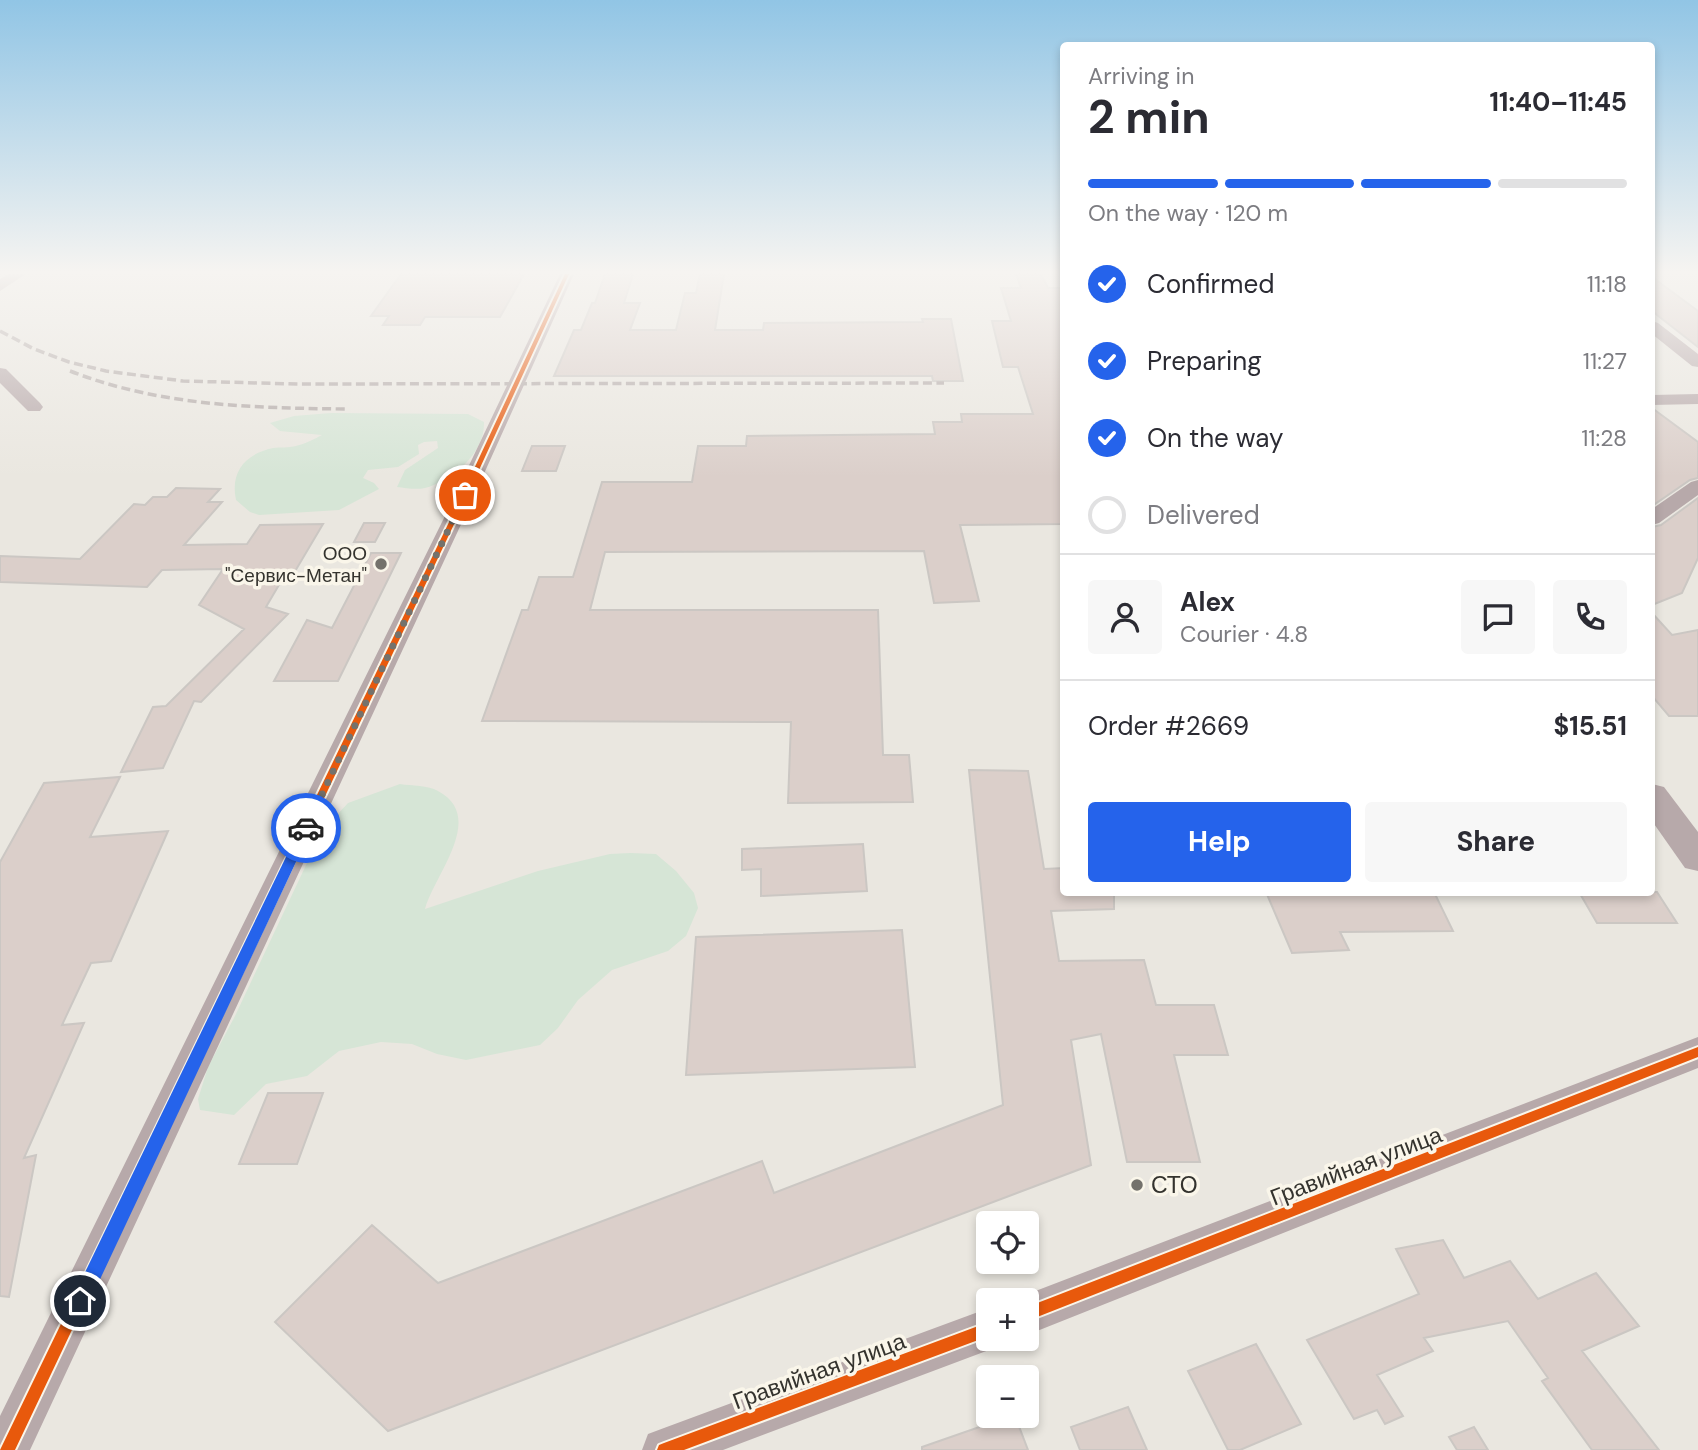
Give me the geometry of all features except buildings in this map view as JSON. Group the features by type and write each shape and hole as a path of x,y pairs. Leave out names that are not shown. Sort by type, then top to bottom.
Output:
{"street":[{"path":"7,1450 407,618 536,342"},
{"path":"1672,342 1698,362"},
{"path":"0,373 34,407"},
{"path":"1655,400 1698,399"},
{"path":"1655,517 1698,486"},
{"path":"1655,800 1698,858"},
{"name":"Гравийная улица","path":"1039,1309 1698,1052"},
{"name":"Гравийная улица","path":"664,1450 976,1334"}],"green space":[{"path":"331,413 468,414 484,422 483,433 465,464 446,479 425,488 397,487 405,470 438,448 437,441 418,445 419,454 398,467 368,470 363,478 374,483 379,489 339,510 259,515 250,512 236,500 235,481 247,460 263,451 299,445 322,435 280,431 270,423 294,416"},
{"path":"400,784 438,791 452,802 458,816 458,831 453,847 425,909 538,871 610,854 656,854 676,871 694,893 698,908 686,936 668,951 612,970 578,1000 558,1028 540,1045 466,1060 437,1054 412,1044 381,1042 339,1051 307,1076 266,1084 234,1115 200,1110 198,1099 208,1067 235,1016 322,831 348,803"}],"railway":[{"path":"20,342 69,362 106,371 183,381 298,384 944,383"},
{"path":"70,371 138,392 206,403 347,409"}],"cycle path":[{"path":"7,1450 454,518 536,342"},
{"path":"1039,1309 1698,1052"},
{"path":"664,1450 976,1334"}],"way so far":[{"path":"306,828 465,495"}],"place":[{"name":"ООО \"Сервис-Метан\"","path":"381,564"},
{"name":"СТО","path":"1137,1185"}],"route":[{"path":"80,1301 306,828"}]}
